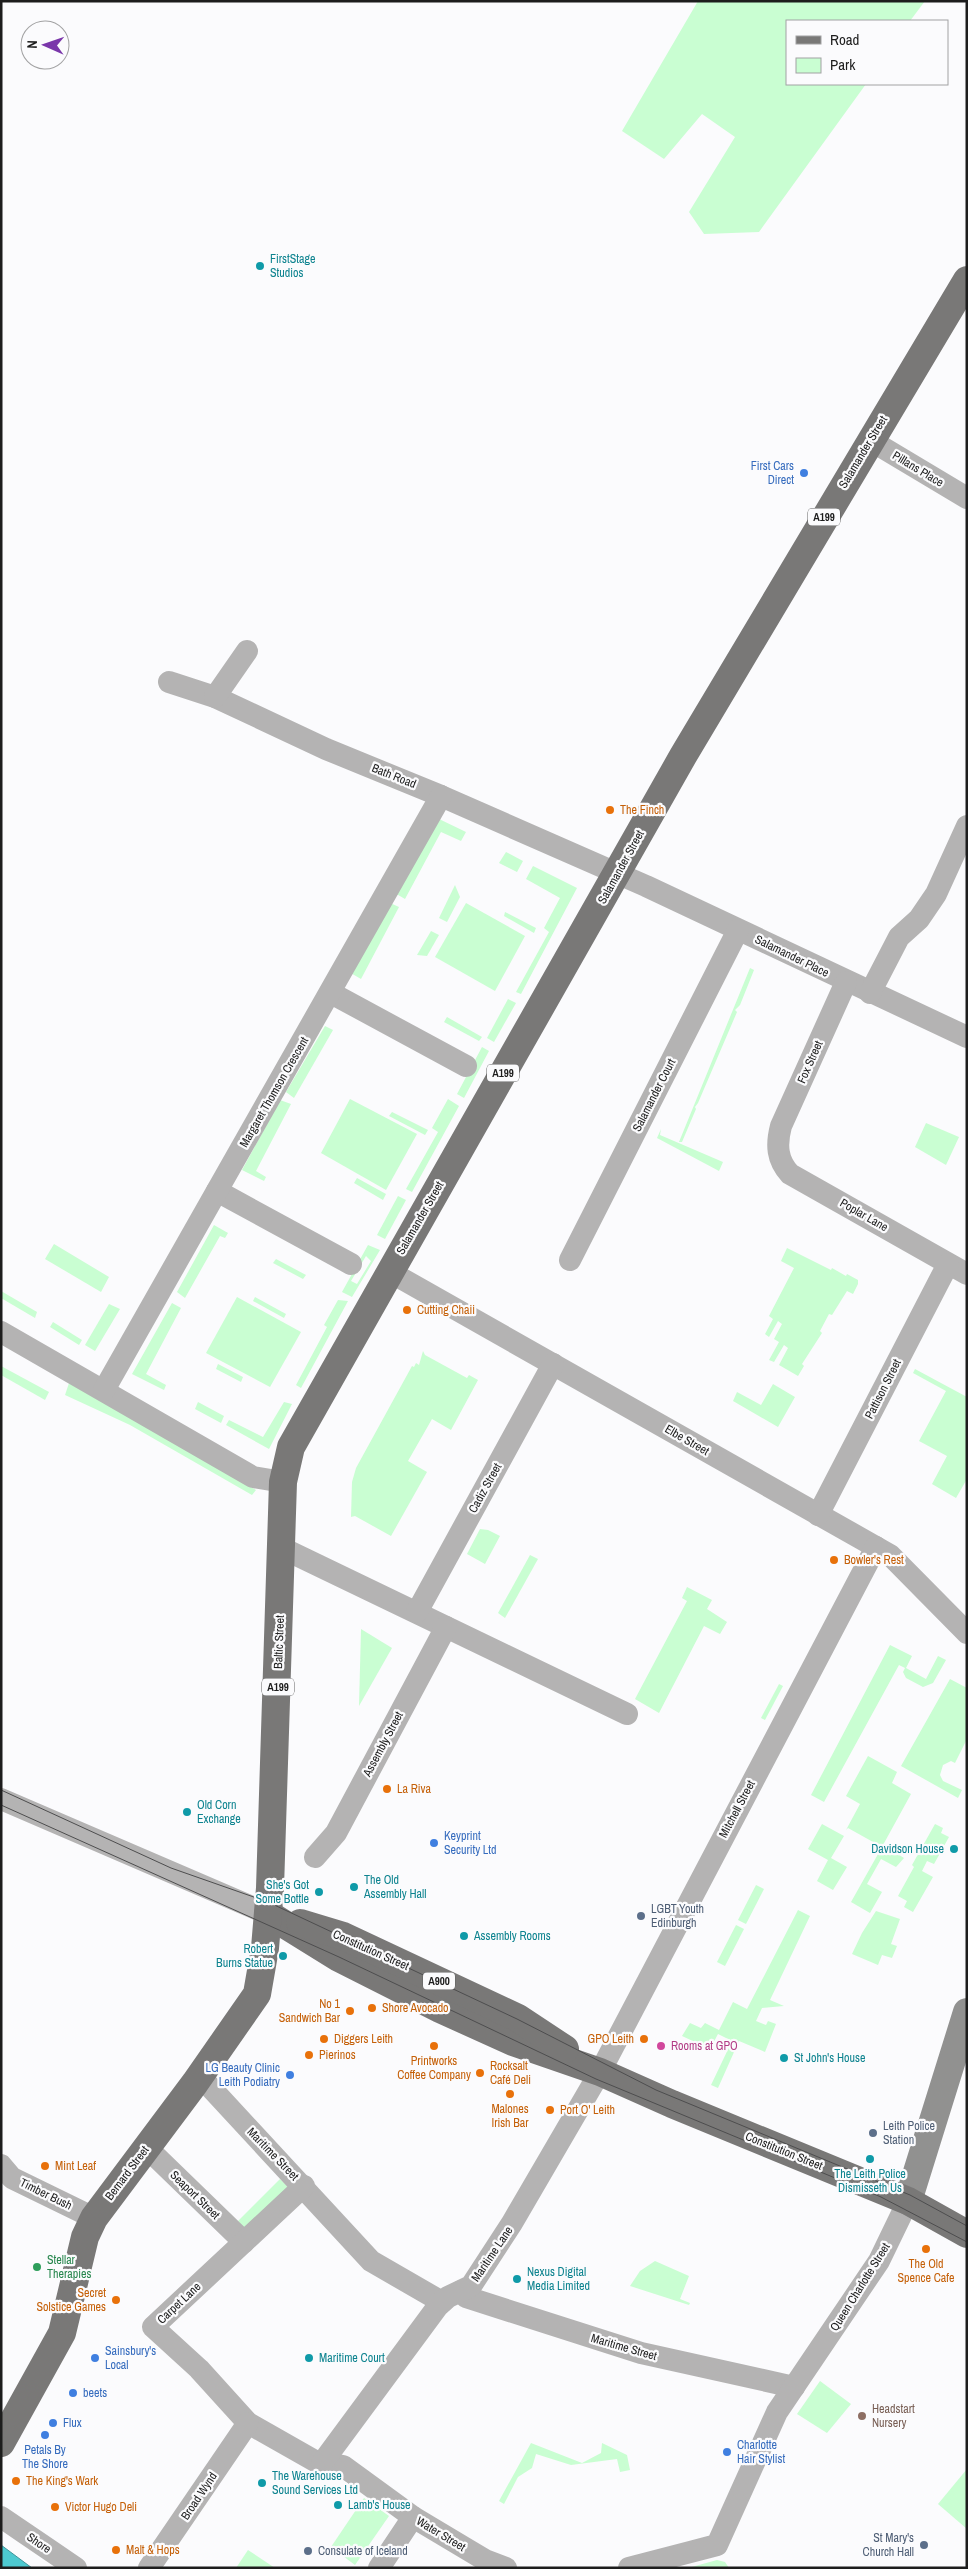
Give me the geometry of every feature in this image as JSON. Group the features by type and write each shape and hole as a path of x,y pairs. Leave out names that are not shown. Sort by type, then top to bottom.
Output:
{"main road":[{"name":"Salamander Street","path":"285,1471 291,1447 693,740 967,280"},
{"name":"Baltic Street","path":"268,1914 273,1832 285,1471"},
{"name":"Constitution Street","path":"268,1914 343,1936 518,2018 600,2072 908,2202 967,2234"},
{"name":"Bernard Street","path":"1,2443 62,2333 85,2237 94,2218 200,2076 257,1994 265,1948 268,1914"}],"street":[{"name":"Pillans Place","path":"870,440 967,498"},
{"path":"215,697 247,651"},
{"name":"Bath Road","path":"169,682 215,697 326,749 441,796 617,874"},
{"name":"Margaret Thomson Crescent","path":"104,1390 331,993 441,796"},
{"path":"870,993 899,937 919,919 936,894 967,826"},
{"name":"Salamander Place","path":"617,874 967,1037"},
{"name":"Salamander Court","path":"570,1260 738,930"},
{"name":"Fox Street","path":"778,1143 781,1126 846,982"},
{"path":"331,993 466,1066"},
{"name":"Poplar Lane","path":"778,1143 780,1160 790,1174 958,1269"},
{"path":"217,1191 351,1264"},
{"name":"Pattison Street","path":"818,1514 958,1269"},
{"name":"Elbe Street","path":"390,1272 876,1547 897,1561 967,1633"},
{"path":"1,1332 253,1477 285,1471"},
{"name":"Cadiz Street","path":"417,1612 553,1364"},
{"name":"Mitchell Street","path":"600,2072 876,1547"},
{"path":"282,1548 626,1714"},
{"name":"Assembly Street","path":"315,1857 336,1833 446,1627"},
{"name":"Constitution Street","path":"1,1799 268,1914"},
{"name":"Queen Charlotte Street","path":"630,2568 717,2545 765,2436 794,2387 879,2261 908,2202 967,2012"},
{"name":"Maritime Lane","path":"322,2464 451,2297 471,2286 479,2276 600,2072"},
{"name":"Maritime Street","path":"200,2076 304,2186 371,2261 451,2297 466,2297 642,2353 794,2387"},
{"name":"Seaport Street","path":"146,2147 244,2242"},
{"name":"Timber Bush","path":"1,2165 12,2178 94,2218"},
{"name":"Carpet Lane","path":"248,2423 199,2370 153,2327 304,2186"},
{"name":"Water Street","path":"248,2423 322,2464 343,2466 413,2517 485,2560 506,2568"},
{"name":"Broad Wynd","path":"149,2568 248,2423"},
{"name":"Shore","path":"1,2517 76,2568"},
{"path":"379,2568 413,2517"}],"green space":[{"path":"698,1 925,1 911,20 786,20 786,85 865,85 759,232 704,234 689,212 735,137 702,114 664,159 622,131"},
{"path":"437,818 466,832 461,841 441,832 405,899 393,892"},
{"path":"506,852 523,861 517,872 499,863"},
{"path":"533,866 577,888 521,994 516,992 549,932 544,928 560,898 526,879"},
{"path":"455,885 460,897 447,922 439,918"},
{"path":"388,902 399,907 361,979 349,972"},
{"path":"466,903 525,936 495,991 435,957"},
{"path":"505,912 536,928 534,933 504,916"},
{"path":"431,931 439,935 427,956 417,955"},
{"path":"750,968 754,970 740,1005 735,1010 737,1012 695,1107 696,1109 682,1142 679,1142"},
{"path":"508,999 516,1003 494,1042 487,1038"},
{"path":"447,1017 482,1037 479,1041 444,1022"},
{"path":"325,1026 333,1030 294,1098 286,1092"},
{"path":"482,1047 489,1051 464,1098 457,1094"},
{"path":"350,1099 417,1134 386,1190 321,1153"},
{"path":"448,1099 459,1106 412,1192 406,1189 438,1132 432,1128"},
{"path":"280,1100 291,1104 256,1171 266,1177 264,1181 242,1170"},
{"path":"392,1112 428,1130 425,1135 389,1116"},
{"path":"926,1123 959,1137 946,1165 915,1147"},
{"path":"661,1129 660,1135 723,1162 719,1171 657,1138"},
{"path":"357,1178 386,1194 383,1200 354,1183"},
{"path":"398,1196 406,1200 385,1239 377,1235"},
{"path":"214,1225 228,1233 225,1238 220,1236 185,1298 177,1292"},
{"path":"54,1244 109,1277 101,1292 45,1259"},
{"path":"368,1245 380,1250 352,1297 342,1292","holes":["366,1256 371,1261 357,1284 351,1281"]},
{"path":"787,1248 831,1270 832,1268 858,1280 853,1294 847,1291 832,1315 829,1314 820,1331 822,1333 802,1364 804,1366 798,1376 779,1365 788,1348 784,1345 774,1362 769,1360 779,1342 774,1339 782,1324 778,1321 769,1337 765,1334 773,1319 769,1316 794,1268 781,1261"},
{"path":"276,1259 306,1275 303,1279 273,1263"},
{"path":"1,1291 37,1312 35,1318 1,1298"},
{"path":"237,1297 301,1332 270,1387 206,1353"},
{"path":"255,1297 286,1314 284,1318 253,1301"},
{"path":"338,1300 348,1301 301,1388 296,1385 327,1327 324,1325"},
{"path":"172,1303 181,1308 146,1374 166,1385 164,1390 132,1374"},
{"path":"109,1304 120,1309 95,1351 85,1345"},
{"path":"53,1322 82,1340 79,1345 50,1327"},
{"path":"423,1351 425,1355 467,1378 469,1375 478,1380 451,1430 432,1419 408,1461 427,1472 391,1536 355,1516 351,1517 352,1482 356,1468 412,1366 414,1367 416,1363 419,1365"},
{"path":"218,1364 243,1377 241,1382 216,1369"},
{"path":"1,1366 49,1392 45,1400 1,1375"},
{"path":"915,1369 967,1397 967,1479 956,1498 932,1484 947,1456 919,1441 946,1391 913,1373"},
{"path":"69,1383 256,1490 252,1495 130,1425 65,1395"},
{"path":"773,1384 795,1397 778,1427 733,1401 737,1392 761,1405"},
{"path":"198,1402 224,1416 221,1423 195,1409"},
{"path":"284,1402 292,1404 269,1449 226,1425 229,1420 263,1437"},
{"path":"480,1529 488,1530 500,1536 485,1564 467,1554"},
{"path":"530,1555 538,1559 505,1618 498,1613"},
{"path":"687,1587 712,1600 707,1609 727,1622 720,1634 704,1626 659,1713 635,1699 687,1601 682,1598"},
{"path":"361,1629 392,1648 359,1706"},
{"path":"890,1645 912,1656 906,1668 926,1679 938,1656 946,1660 933,1683 923,1687 906,1678 903,1672 905,1668 899,1665 824,1802 811,1795"},
{"path":"950,1679 967,1688 967,1739 955,1763 951,1761 943,1765 940,1775 943,1781 962,1790 958,1798 901,1766"},
{"path":"779,1684 783,1686 765,1720 761,1718"},
{"path":"868,1756 897,1772 892,1783 911,1794 883,1845 904,1858 896,1867 881,1859 867,1884 882,1892 870,1913 851,1902 882,1847 848,1828 846,1830 860,1804 846,1796"},
{"path":"822,1824 844,1836 831,1858 847,1867 833,1890 817,1881 828,1860 808,1849"},
{"path":"935,1824 943,1828 941,1833 949,1837 934,1864 927,1861 922,1871 933,1877 913,1912 904,1907 907,1901 898,1896 914,1867 912,1865"},
{"path":"756,1885 764,1889 746,1924 738,1920"},
{"path":"798,1910 810,1916 770,2000 784,2006 762,2008 756,2021 766,2025 768,2021 776,2024 765,2052 739,2041 718,2088 711,2085 732,2041 718,2034 710,2049 682,2036 690,2023 701,2028 705,2023 719,2030 733,2002 747,2009"},
{"path":"876,1911 900,1919 891,1944 897,1946 892,1958 882,1955 878,1965 852,1954 862,1933"},
{"path":"736,1925 744,1929 725,1966 717,1962"},
{"path":"280,2179 290,2189 247,2231 238,2221"},
{"path":"655,2261 689,2276 680,2299 690,2303 689,2305 630,2286 640,2271"},
{"path":"820,2381 851,2404 827,2433 797,2414"},
{"path":"531,2443 582,2463 601,2453 602,2443 627,2455 630,2470 620,2472 617,2459 571,2465 536,2454 532,2468 518,2477 504,2504 499,2501"},
{"path":"967,2469 967,2529 938,2504"},
{"path":"364,2498 389,2516 355,2565 331,2547"},
{"path":"248,2550 275,2568 236,2568"},
{"path":"717,2560 725,2562 729,2568 688,2568"}],"water":[{"path":"1,2545 32,2568 1,2568"}],"tram line":[{"path":"1,1790 171,1868 268,1902 517,2019 656,2090 910,2195 967,2226"},
{"path":"1,1805 339,1957 596,2079 881,2197 967,2242"}],"place":[{"name":"FirstStage Studios","path":"260,266"},
{"name":"First Cars Direct","path":"804,473"},
{"name":"The Finch","path":"610,810"},
{"name":"Cutting Chaii","path":"407,1310"},
{"name":"Bowler's Rest","path":"834,1560"},
{"name":"La Riva","path":"387,1789"},
{"name":"Old Corn Exchange","path":"187,1812"},
{"name":"Keyprint Security Ltd","path":"434,1843"},
{"name":"Davidson House","path":"954,1849"},
{"name":"The Old Assembly Hall","path":"354,1887"},
{"name":"She's Got Some Bottle","path":"319,1892"},
{"name":"LGBT Youth Edinburgh","path":"641,1916"},
{"name":"Assembly Rooms","path":"464,1936"},
{"name":"Robert Burns Statue","path":"283,1956"},
{"name":"Shore Avocado","path":"372,2008"},
{"name":"No 1 Sandwich Bar","path":"350,2011"},
{"name":"Diggers Leith","path":"324,2039"},
{"name":"GPO Leith","path":"644,2039"},
{"name":"Printworks Coffee Company","path":"434,2046"},
{"name":"Rooms at GPO","path":"661,2046"},
{"name":"Pierinos","path":"309,2055"},
{"name":"St John's House","path":"784,2058"},
{"name":"Rocksalt Café Deli","path":"480,2073"},
{"name":"LG Beauty Clinic Leith Podiatry","path":"290,2075"},
{"name":"Malones Irish Bar","path":"510,2094"},
{"name":"Port O' Leith","path":"550,2110"},
{"name":"Leith Police Station","path":"873,2133"},
{"name":"The Leith Police Dismisseth Us","path":"870,2159"},
{"name":"Mint Leaf","path":"45,2166"},
{"name":"The Old Spence Cafe","path":"926,2249"},
{"name":"Stellar Therapies","path":"37,2267"},
{"name":"Nexus Digital Media Limited","path":"517,2279"},
{"name":"Secret Solstice Games","path":"116,2300"},
{"name":"Sainsbury's Local","path":"95,2358"},
{"name":"Maritime Court","path":"309,2358"},
{"name":"beets","path":"73,2393"},
{"name":"Headstart Nursery","path":"862,2416"},
{"name":"Flux","path":"53,2423"},
{"name":"Petals By The Shore","path":"45,2435"},
{"name":"Charlotte Hair Stylist","path":"727,2452"},
{"name":"The King's Wark","path":"16,2481"},
{"name":"The Warehouse Sound Services Ltd","path":"262,2483"},
{"name":"Lamb's House","path":"338,2505"},
{"name":"Victor Hugo Deli","path":"55,2507"},
{"name":"St Mary's Church Hall","path":"924,2545"},
{"name":"Malt & Hops","path":"116,2550"},
{"name":"Consulate of Iceland","path":"308,2551"}]}
